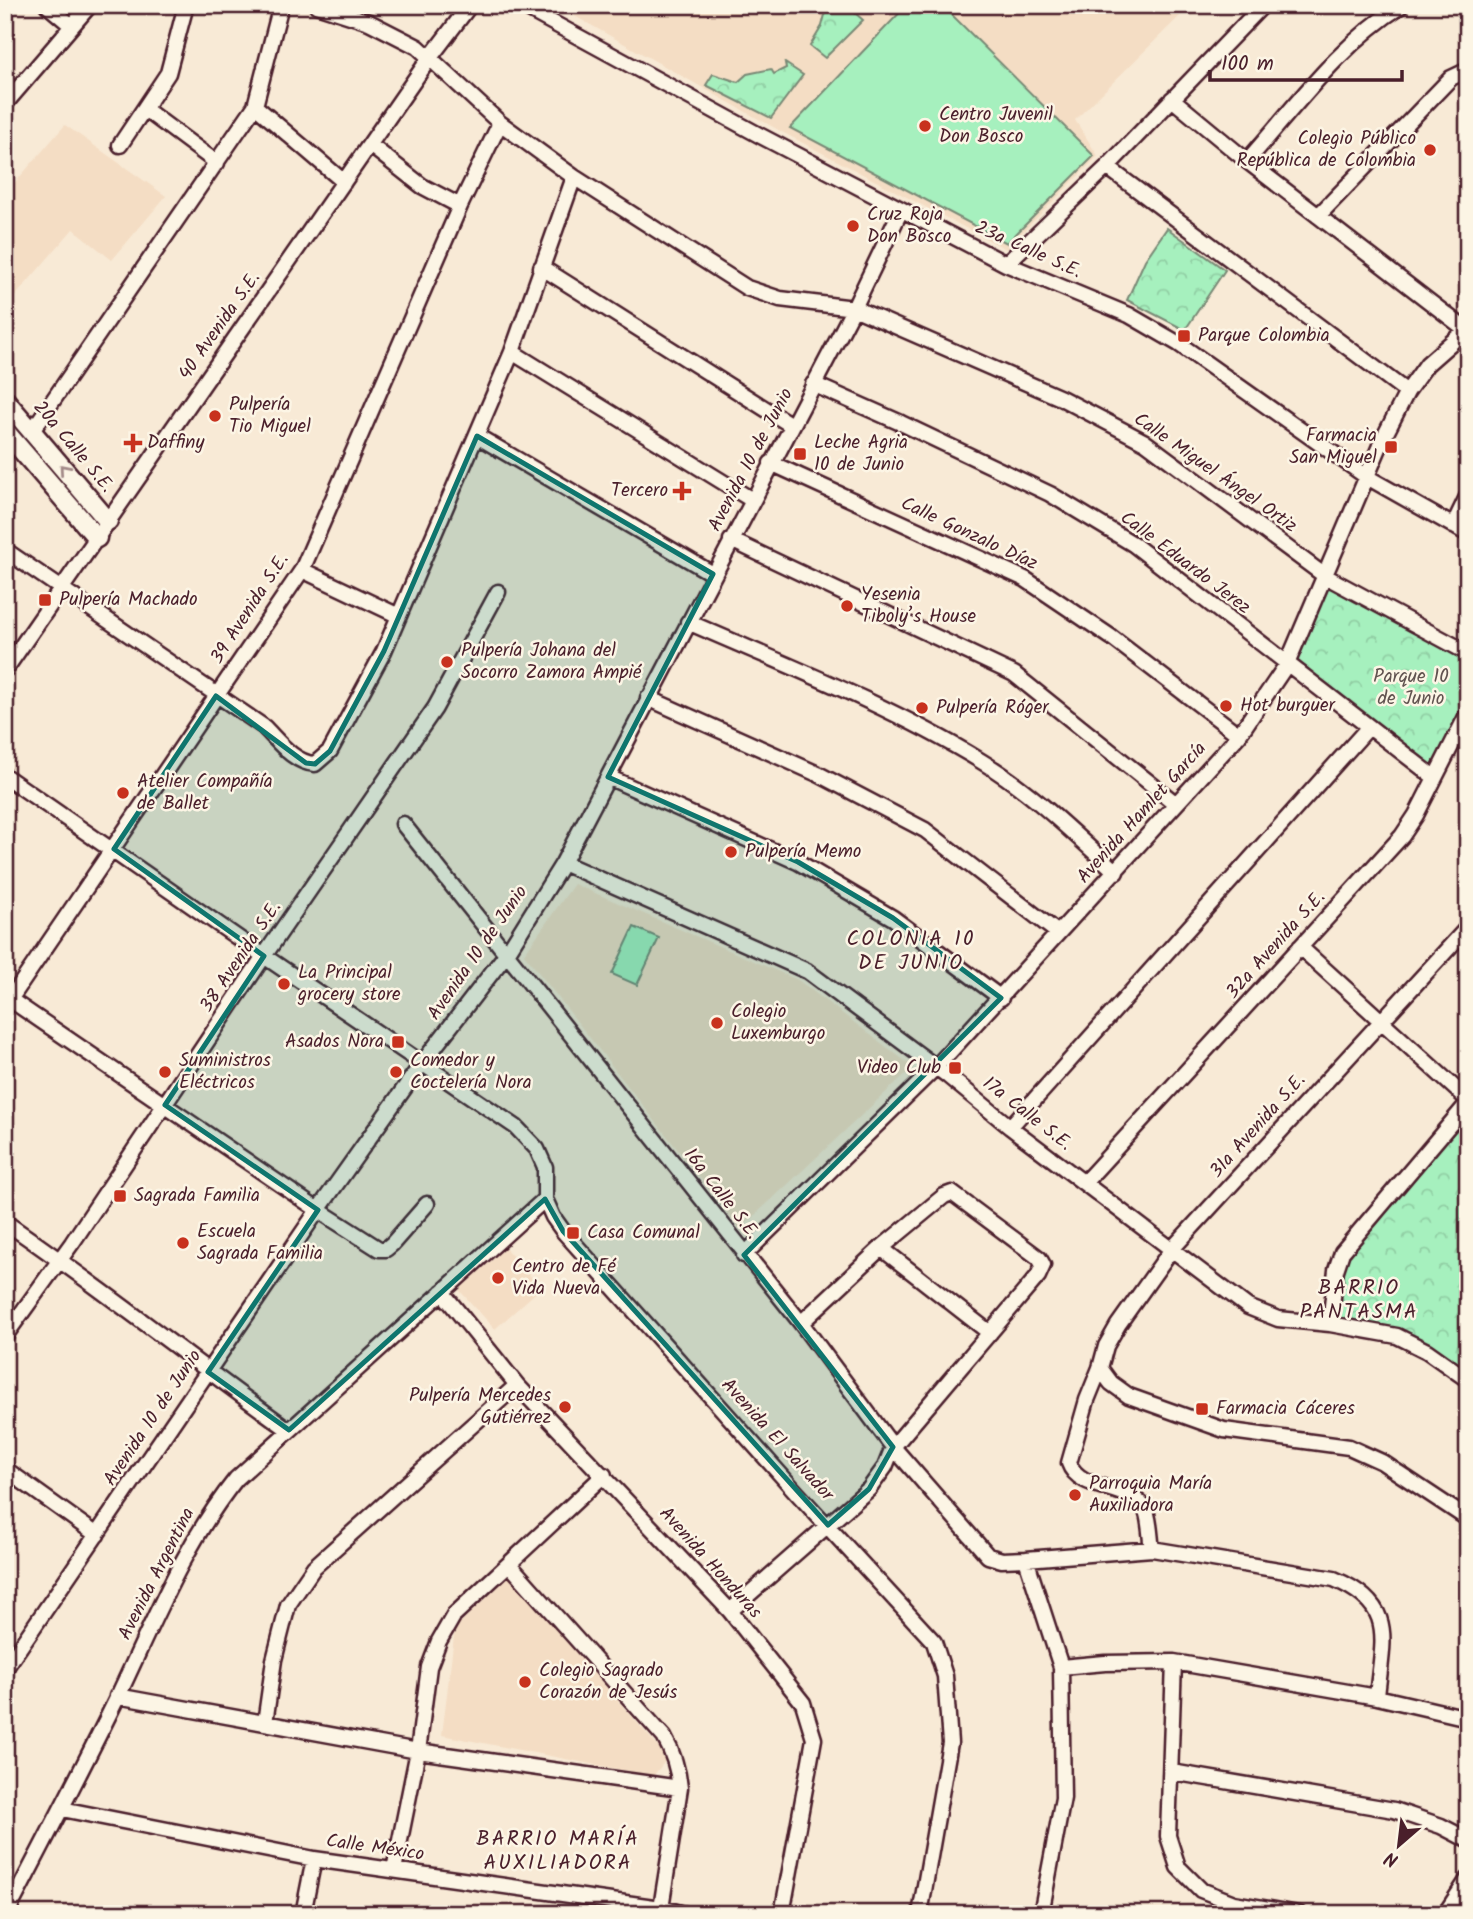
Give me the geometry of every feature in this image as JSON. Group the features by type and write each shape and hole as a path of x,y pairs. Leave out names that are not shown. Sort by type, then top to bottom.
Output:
{"street":[{"path":"47,5 72,26"},
{"path":"5,104 90,5"},
{"path":"120,145 146,110 168,73 186,5"},
{"path":"32,431 255,106 281,5"},
{"name":"Calle Miguel Ángel Ortiz","path":"316,5 369,22 418,47 500,123 574,177 747,288 780,299 853,308 1061,398 1145,442 1325,576 1468,653"},
{"name":"40 Avenida S.E.","path":"5,670 429,59 470,5"},
{"name":"23a Calle S.E.","path":"520,5 1006,264 1129,315 1179,344 1367,477 1468,534"},
{"path":"1006,264 1107,167 1263,5"},
{"path":"1247,160 1345,50 1402,5"},
{"path":"1318,216 1451,78 1468,70"},
{"path":"1172,99 1318,216 1467,328"},
{"path":"255,106 344,182"},
{"path":"146,110 216,163"},
{"name":"39 Avenida S.E.","path":"7,1001 114,849 302,570 460,206 500,123"},
{"path":"370,145 422,186 460,206"},
{"path":"1107,167 1407,392"},
{"path":"5,550 264,727 298,760 315,764 330,751 384,651 512,352 574,177"},
{"name":"Avenida 10 de Junio","path":"5,1669 318,1210 423,1062 506,953 562,863 853,308 901,210"},
{"path":"541,267 791,425"},
{"name":"Avenida Hamlet García","path":"744,1255 935,1068 1238,735 1287,664 1382,441 1407,392 1427,364 1467,328"},
{"path":"512,352 752,500"},
{"name":"Calle Eduardo Jerez","path":"813,384 1050,494 1133,544 1434,777"},
{"name":"20a Calle S.E.","path":"5,400 108,520"},
{"name":"20a Calle S.E.","path":"5,431 97,538"},
{"path":"477,436 713,574"},
{"name":"Calle Gonzalo Díaz","path":"771,463 1025,579 1111,638 1238,735"},
{"path":"1453,526 1468,495"},
{"path":"731,540 1014,674 1176,804"},
{"path":"302,570 399,616"},
{"name":"38 Avenida S.E.","path":"5,1336 435,708 498,592"},
{"path":"688,622 920,726 983,762 1039,803 1116,872"},
{"path":"648,698 820,775 925,830 1058,933"},
{"name":"32a Avenida S.E.","path":"1084,1183 1402,836 1416,815 1468,713"},
{"path":"1010,1127 1368,728"},
{"name":"Avenida El Salvador","path":"5,776 516,1127 537,1149 545,1167 545,1199 553,1217 568,1237 934,1642 945,1676 950,1743 920,1914"},
{"path":"608,777 798,862 893,918 1001,998"},
{"name":"16a Calle S.E.","path":"403,824 801,1324 893,1447 988,1556 1002,1560 1026,1559 1152,1549 1334,1579 1357,1588 1376,1607 1382,1631 1377,1697"},
{"name":"17a Calle S.E.","path":"562,863 807,971 1248,1307 1278,1319 1329,1324 1397,1336 1427,1351 1468,1380"},
{"name":"31a Avenida S.E.","path":"1152,1549 1146,1511 1141,1504 1131,1497 1085,1480 1072,1472 1069,1463 1106,1346 1172,1249 1381,1020 1466,932"},
{"path":"1300,947 1468,1101 1342,1252 1336,1269 1329,1324"},
{"path":"7,1001 379,1249 386,1250 427,1204"},
{"path":"730,1611 869,1489 886,1467 893,1447 1038,1276 1043,1265 1039,1258 952,1193 944,1196 881,1248 801,1324"},
{"name":"Avenida Argentina","path":"7,1913 62,1809 186,1554 212,1509 236,1479 545,1199"},
{"path":"5,1222 289,1430"},
{"path":"881,1248 990,1333"},
{"name":"Avenida Honduras","path":"442,1292 517,1385 730,1611 803,1703 814,1740 782,1914"},
{"path":"1100,1368 1111,1384 1129,1396 1223,1430 1349,1447 1382,1462 1468,1519"},
{"path":"265,1723 274,1660 288,1605 314,1567 517,1385"},
{"path":"5,1469 97,1535"},
{"path":"394,1870 418,1751 429,1667 439,1641 454,1615 604,1475"},
{"path":"1026,1559 1061,1667 1063,1798 1041,1914"},
{"path":"509,1564 664,1737 678,1769 680,1788 660,1911"},
{"path":"1061,1667 1174,1662 1377,1697 1468,1718"},
{"path":"1174,1662 1168,1836 1178,1867 1201,1890 1234,1903 1299,1914"},
{"path":"117,1696 418,1751 680,1788"},
{"path":"1172,1772 1394,1810 1441,1826 1468,1840"},
{"name":"Calle México","path":"62,1809 314,1859 685,1914"},
{"path":"303,1914 314,1859"},
{"path":"1445,1914 1468,1879"}],"highlighted area":[{"path":"477,436 713,574 608,777 798,862 893,918 1001,998 744,1255 893,1447 869,1489 828,1525 563,1231 545,1199 289,1430 208,1372 318,1210 165,1105 264,956 114,849 216,696 306,763 315,764 330,751 384,651"}],"shaded area":[{"name":"Centro Juvenil Don Bosco","path":"555,5 1191,5 1075,120 1098,156 1006,249 782,132"},
{"path":"65,125 166,196 112,260 73,229 5,308 5,194"},
{"name":"Colegio Luxemburgo","path":"574,884 798,980 913,1067 740,1229 524,954"},
{"path":"505,1248 541,1288 495,1329 459,1290"},
{"name":"Colegio Sagrado Corazón de Jesús","path":"509,1576 668,1758 653,1776 442,1735 455,1628"}],"green space":[{"path":"831,5 846,5 863,20 825,58 810,46"},
{"path":"907,5 942,5 1094,156 1007,243 790,128"},
{"path":"785,63 803,75 771,118 706,85 713,74 738,82 747,74 771,69 774,74 786,68"},
{"path":"1167,228 1225,270 1185,330 1127,300 1145,260"},
{"name":"Parque 10 de Junio","path":"1325,576 1468,653 1468,713 1434,777 1287,665"},
{"path":"634,927 659,938 637,985 612,974"},
{"path":"1468,1103 1468,1380 1427,1351 1330,1324 1336,1270"}],"place":[{"name":"Centro Juvenil Don Bosco","path":"925,126"},
{"name":"Colegio Público República de Colombia","path":"1430,150"},
{"name":"Cruz Roja Don Bosco","path":"853,226"},
{"name":"Parque Colombia","path":"1184,336"},
{"name":"Pulpería Tio Miguel","path":"215,416"},
{"name":"Daffiny","path":"133,443"},
{"name":"Farmacia San Miguel","path":"1391,447"},
{"name":"Leche Agria 10 de Junio","path":"800,454"},
{"name":"Tercero","path":"682,491"},
{"name":"Pulpería Machado","path":"45,600"},
{"name":"Yesenia Tiboly’s House","path":"847,606"},
{"name":"Pulpería Johana del Socorro Zamora Ampié","path":"447,662"},
{"name":"Hot burguer","path":"1226,706"},
{"name":"Pulpería Róger","path":"922,708"},
{"name":"Atelier Compañía de Ballet","path":"123,793"},
{"name":"Pulpería Memo","path":"731,852"},
{"name":"La Principal grocery store","path":"284,984"},
{"name":"Colegio Luxemburgo","path":"717,1023"},
{"name":"Asados Nora","path":"398,1042"},
{"name":"Video Club","path":"955,1068"},
{"name":"Suministros Eléctricos","path":"165,1072"},
{"name":"Comedor y Coctelería Nora","path":"396,1072"},
{"name":"Sagrada Familia","path":"120,1196"},
{"name":"Casa Comunal","path":"573,1233"},
{"name":"Escuela Sagrada Familia","path":"183,1243"},
{"name":"Centro de Fé Vida Nueva","path":"498,1278"},
{"name":"Pulpería Mercedes Gutiérrez","path":"565,1407"},
{"name":"Farmacia Cáceres","path":"1202,1409"},
{"name":"Parroquia María Auxiliadora","path":"1075,1495"},
{"name":"Colegio Sagrado Corazón de Jesús","path":"525,1682"}],"district":[{"name":"COLONIA 10 DE JUNIO","path":"911,951"},
{"name":"BARRIO PANTASMA","path":"1359,1300"},
{"name":"BARRIO MARÍA AUXILIADORA","path":"558,1851"}]}
